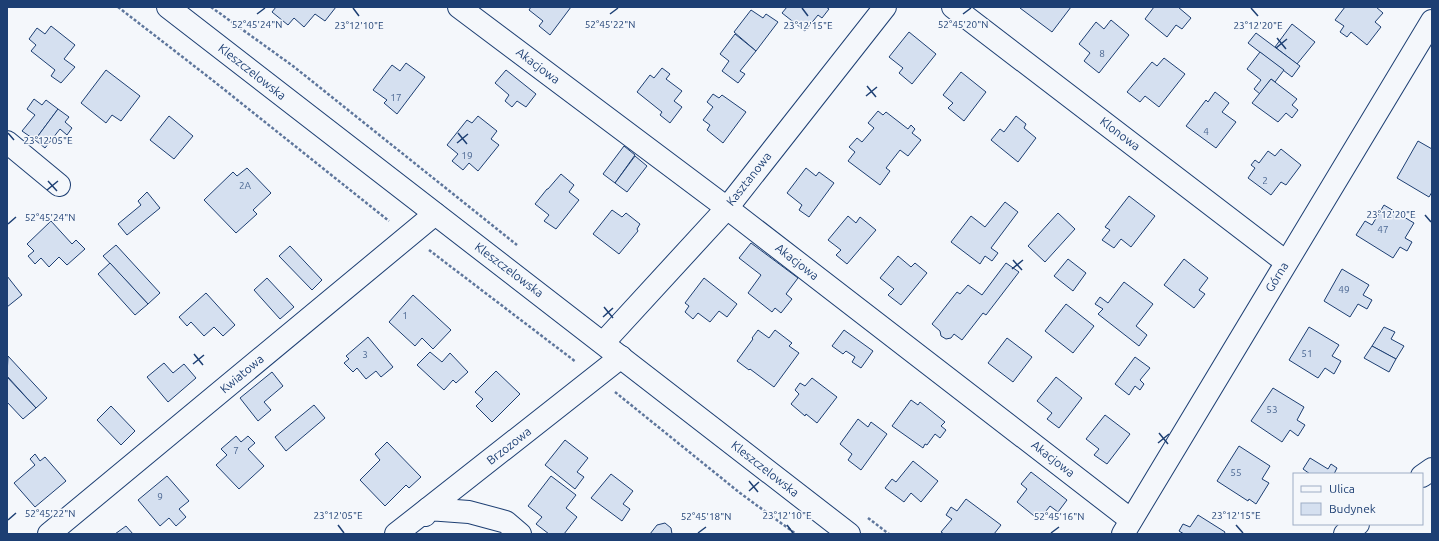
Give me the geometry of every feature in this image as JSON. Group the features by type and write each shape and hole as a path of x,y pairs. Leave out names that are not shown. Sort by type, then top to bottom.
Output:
{"street":[{"name":"Kleszczelowska","path":"168,7 848,534"},
{"name":"Akacjowa","path":"460,7 727,208 1127,527"},
{"name":"Kasztanowa","path":"603,343 727,208 885,7"},
{"name":"Klonowa","path":"953,7 1286,262"},
{"name":"Górna","path":"1127,527 1432,21"},
{"path":"7,142 59,186"},
{"name":"Kwiatowa","path":"49,534 435,214"},
{"name":"Brzozowa","path":"396,534 621,357"},
{"path":"1423,475 1432,469"},
{"path":"416,534 428,509 469,512 506,522 520,534"},
{"path":"1345,534 1357,525"}],"path":[{"path":"118,7 409,235 628,401 740,493 796,534"},
{"path":"211,7 293,66 521,248"},
{"path":"863,515 889,534"}],"building":[{"path":"276,7 336,7 325,21 315,14 304,27 294,18 288,25 272,12"},
{"path":"531,7 571,7 550,35 539,26 543,21 529,10"},
{"path":"787,7 826,7 829,9 822,18 818,15 805,31 782,13"},
{"path":"1071,7 1052,32 1020,8"},
{"path":"1154,7 1178,7 1191,18 1182,29 1176,25 1167,37 1145,19"},
{"path":"1345,7 1376,7 1383,13 1375,22 1381,27 1367,45 1351,32 1347,37 1340,32 1344,26 1335,20"},
{"path":"751,10 763,18 766,14 778,22 756,51 734,32"},
{"path":"1111,20 1129,35 1099,73 1084,61 1090,53 1079,44 1096,22 1104,29"},
{"path":"1292,24 1315,42 1297,64 1275,47"},
{"path":"51,26 75,45 64,59 75,67 61,83 51,76 55,70 31,51 36,45 29,39 37,28 45,34"},
{"path":"909,32 936,54 912,84 899,73 903,68 889,57"},
{"path":"1256,33 1300,66 1292,77 1248,43"},
{"path":"735,34 756,51 740,71 745,74 738,83 722,71 729,61 720,54"},
{"path":"1260,52 1284,70 1275,82 1271,79 1260,94 1254,89 1261,80 1247,69"},
{"path":"1164,58 1185,74 1159,107 1145,96 1140,102 1127,92 1152,62 1157,66"},
{"path":"406,63 425,77 397,114 384,103 387,100 373,90 392,65 400,71"},
{"path":"662,68 670,74 666,79 682,91 674,101 682,107 670,123 660,115 662,112 637,92 650,75 654,78"},
{"path":"106,70 140,96 121,121 112,115 106,123 81,103"},
{"path":"506,70 536,94 526,107 517,101 512,107 505,101 509,95 495,83"},
{"path":"961,72 986,92 964,121 948,108 953,103 943,95"},
{"path":"1271,79 1297,99 1292,105 1298,110 1292,118 1286,113 1278,122 1252,103"},
{"path":"1215,92 1229,103 1222,112 1236,122 1216,148 1186,126 1206,100 1208,102"},
{"path":"713,94 719,98 722,95 746,112 723,143 707,130 710,125 703,120 713,107 707,102"},
{"path":"34,99 42,105 46,100 58,109 35,140 22,131 35,115 27,109"},
{"path":"58,109 69,117 65,122 72,128 67,135 60,129 45,148 35,140"},
{"path":"878,111 883,115 886,112 908,129 911,125 915,129 912,133 921,140 908,156 900,150 886,168 890,171 880,185 848,161 855,152 849,147 857,138 862,142 874,128 868,123"},
{"path":"169,116 193,136 174,159 150,140"},
{"path":"478,116 497,131 491,139 499,145 478,171 469,163 463,170 452,161 458,154 447,145 467,120 472,123"},
{"path":"1016,116 1026,124 1024,128 1036,138 1018,162 991,140 1000,129 1004,132"},
{"path":"1418,141 1432,149 1432,192 1429,197 1397,178"},
{"path":"624,146 635,155 615,183 603,174"},
{"path":"1281,149 1301,165 1286,185 1281,182 1271,195 1248,178 1255,168 1251,165 1255,160 1259,163 1268,151 1275,156"},
{"path":"635,156 647,166 627,192 615,183"},
{"path":"247,168 271,193 253,210 257,214 236,233 204,200 233,172 237,176"},
{"path":"806,168 816,176 819,172 834,183 809,217 799,210 802,205 787,193"},
{"path":"561,174 574,185 569,192 579,200 556,229 544,221 549,215 535,204"},
{"path":"147,192 160,208 127,235 118,224 141,205 138,201"},
{"path":"1129,196 1155,216 1131,247 1121,239 1114,248 1102,240 1110,230 1105,227"},
{"path":"1005,202 1018,212 991,248 998,253 992,261 985,256 980,264 951,242 971,216 985,227"},
{"path":"1384,205 1414,223 1405,238 1412,242 1407,251 1400,247 1393,258 1356,235 1365,221 1372,225"},
{"path":"612,210 622,217 626,213 640,224 637,229 638,231 619,254 593,234"},
{"path":"1058,213 1075,229 1045,262 1028,246"},
{"path":"848,216 856,223 860,217 876,230 847,264 836,255 841,250 828,240"},
{"path":"51,221 72,244 76,240 85,249 67,265 59,257 49,267 41,258 35,264 28,256 34,251 27,244"},
{"path":"751,243 798,278 786,294 792,299 781,313 775,308 772,312 748,293 761,275 739,258"},
{"path":"116,245 160,293 148,304 103,256"},
{"path":"290,246 322,280 312,290 279,256"},
{"path":"898,256 911,267 915,263 927,273 901,305 888,295 894,289 880,278"},
{"path":"1068,259 1086,273 1073,291 1054,276"},
{"path":"1184,259 1208,278 1199,290 1205,294 1194,308 1164,285"},
{"path":"110,263 148,304 135,315 98,274"},
{"path":"1006,263 1019,272 986,315 983,313 962,340 954,334 951,338 946,339 941,336 940,331 932,324 957,292 960,294 968,285 982,295"},
{"path":"1342,269 1369,285 1363,295 1372,300 1367,309 1358,304 1350,317 1324,301"},
{"path":"7,276 22,295 7,307"},
{"path":"267,278 294,307 280,319 254,290"},
{"path":"704,278 737,304 727,317 719,311 710,322 698,313 693,319 685,312 689,306 685,303"},
{"path":"1124,282 1153,304 1136,326 1147,335 1139,346 1098,314 1103,309 1095,304 1100,297 1108,303"},
{"path":"206,293 235,325 223,336 214,327 204,336 191,322 187,326 179,317"},
{"path":"413,295 451,330 433,349 422,338 415,346 389,322"},
{"path":"1066,304 1094,326 1073,353 1045,331"},
{"path":"1309,327 1339,345 1332,356 1341,361 1334,374 1325,368 1318,378 1289,360"},
{"path":"1384,327 1395,332 1391,339 1404,346 1396,359 1372,346"},
{"path":"758,330 769,338 775,330 792,343 789,346 799,353 774,387 737,361"},
{"path":"844,330 873,351 861,368 852,362 855,357 846,351 843,354 832,346"},
{"path":"368,337 393,367 381,377 376,371 366,379 357,368 353,372 344,363 349,359 346,356"},
{"path":"1007,338 1032,357 1013,382 988,363"},
{"path":"1372,346 1396,359 1389,372 1364,358"},
{"path":"430,352 442,362 450,353 468,372 456,383 453,380 444,390 417,365"},
{"path":"8,356 47,398 36,408 7,376"},
{"path":"1135,357 1150,368 1140,380 1144,384 1140,390 1135,386 1129,395 1115,384"},
{"path":"164,363 173,373 184,364 196,378 168,402 147,377"},
{"path":"496,371 520,394 492,422 476,406 483,399 475,392"},
{"path":"272,372 283,386 264,402 271,410 258,421 240,398"},
{"path":"1056,377 1082,398 1059,428 1047,419 1052,413 1037,401"},
{"path":"8,378 36,408 23,419 7,402"},
{"path":"812,378 837,397 817,423 806,414 805,416 791,404 799,394 795,390 800,383 805,386"},
{"path":"1273,388 1304,407 1297,420 1305,425 1298,436 1290,430 1282,442 1251,421"},
{"path":"911,400 918,405 920,402 945,422 941,426 946,430 940,438 935,434 923,448 892,426"},
{"path":"314,405 325,418 286,451 275,437"},
{"path":"111,406 135,431 121,445 97,420"},
{"path":"1105,415 1130,434 1107,464 1094,455 1099,449 1086,439"},
{"path":"858,419 868,427 871,422 887,434 861,470 848,460 852,454 840,444"},
{"path":"236,436 241,442 248,436 255,443 248,449 264,466 239,489 216,465 227,455 221,449"},
{"path":"565,440 588,458 577,472 584,477 575,489 545,465"},
{"path":"387,442 421,477 409,488 406,485 385,506 360,480 380,460 375,454"},
{"path":"1239,446 1270,466 1262,479 1269,483 1256,504 1249,499 1248,501 1217,481"},
{"path":"35,454 40,461 45,457 66,481 35,507 14,483 35,465 30,459"},
{"path":"1310,458 1328,469 1331,464 1337,468 1334,473 1309,473 1303,469"},
{"path":"913,461 938,481 921,502 911,493 904,502 885,488 892,479 896,482"},
{"path":"1031,472 1067,500 1058,512 1050,506 1039,520 1017,502 1027,489 1021,484"},
{"path":"611,474 633,491 623,504 630,509 622,521 591,498"},
{"path":"167,476 189,501 179,509 186,517 176,526 169,518 160,526 138,500"},
{"path":"551,476 576,495 566,508 577,517 564,534 549,534 536,524 542,517 528,506"},
{"path":"966,499 1001,525 994,534 944,534 941,532 952,519 946,515 951,507 957,511"},
{"path":"1198,515 1225,532 1224,534 1184,534 1179,531 1183,524 1190,527"},
{"path":"665,523 671,528 672,534 650,534 657,525"},
{"path":"126,526 133,534 115,534"}]}
